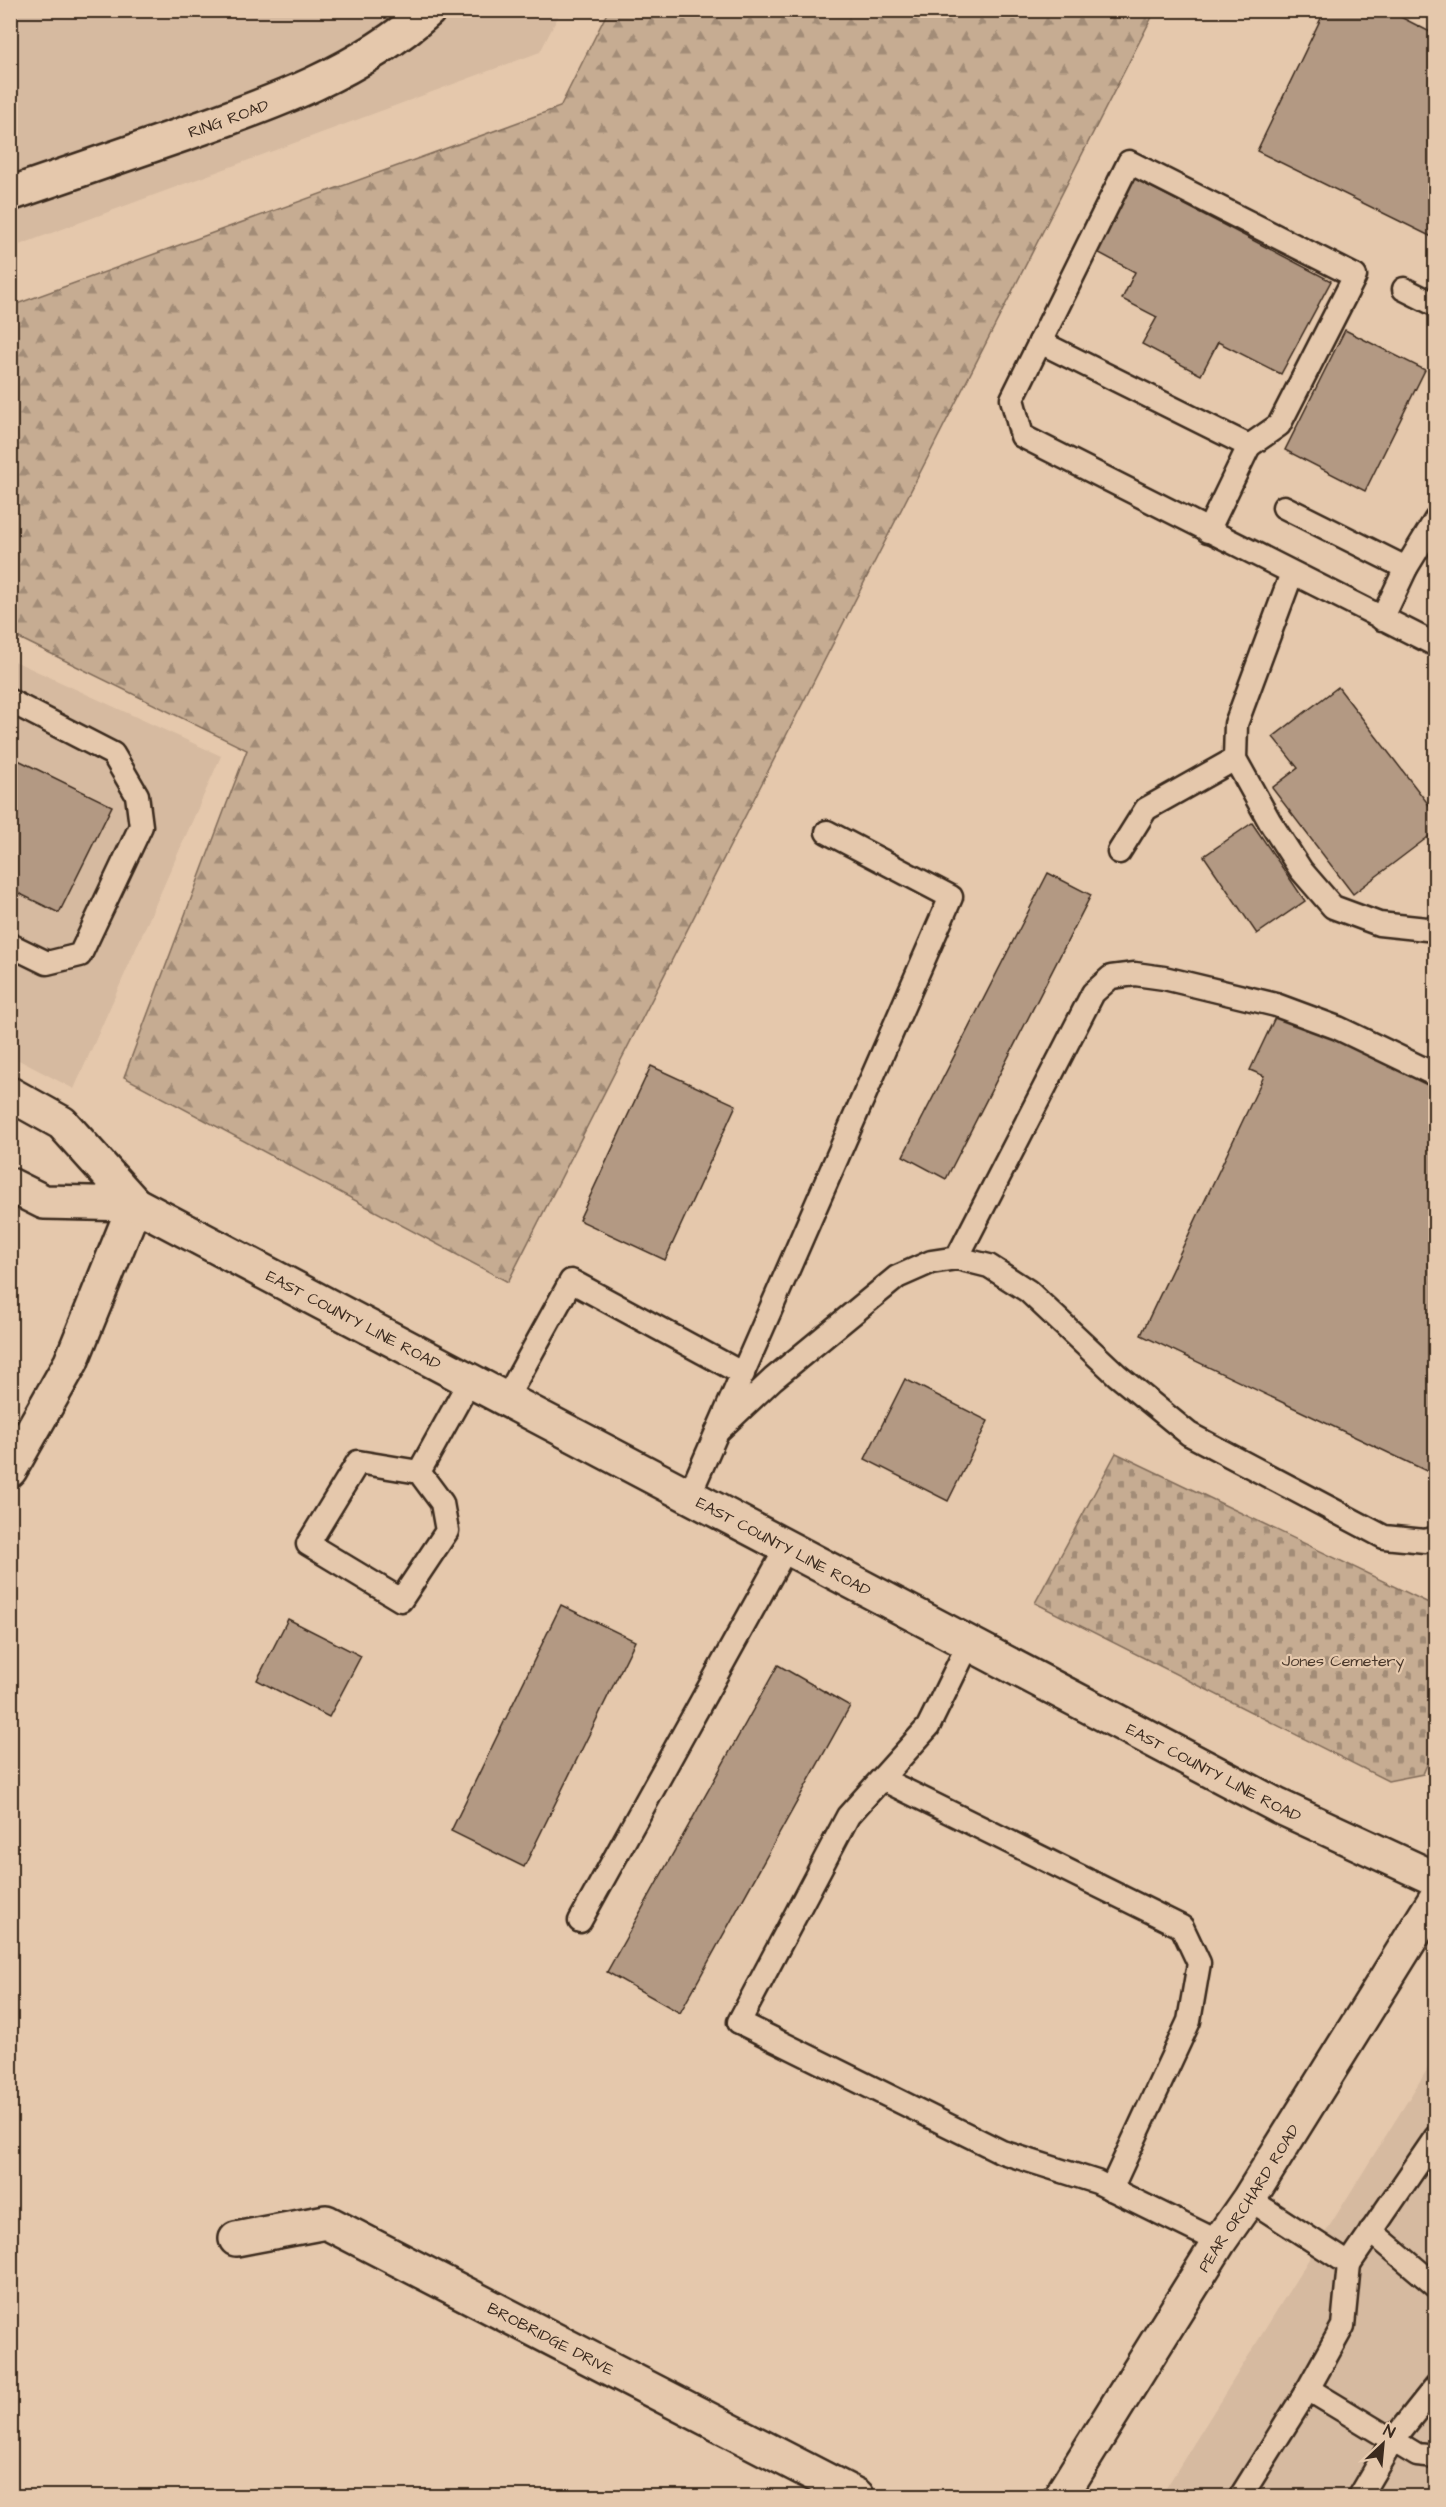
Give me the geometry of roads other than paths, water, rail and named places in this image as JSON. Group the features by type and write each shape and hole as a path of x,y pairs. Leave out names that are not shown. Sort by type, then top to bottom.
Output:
{"street":[{"name":"RING ROAD","path":"10,194 258,108 316,84 384,45 429,10"},
{"name":"EAST COUNTY LINE ROAD","path":"10,1094 62,1123 135,1204 1278,1806 1436,1879"},
{"name":"EAST COUNTY LINE ROAD","path":"10,1185 44,1202 135,1204"},
{"path":"10,1470 71,1362 135,1204"},
{"name":"PEAR ORCHARD ROAD","path":"1061,2496 1436,1898"},
{"name":"BROBRIDGE DRIVE","path":"236,2239 326,2222 857,2496"}],"lane":[{"path":"1208,531 1249,446 1279,425 1355,276 1129,162 1012,399 1022,436 1208,531 1382,619 1436,645"},
{"path":"1404,289 1436,305"},
{"path":"1040,342 1249,446"},
{"path":"1284,507 1406,568"},
{"path":"1382,619 1406,568 1436,519"},
{"path":"1292,573 1236,724 1234,759 1295,860 1333,907 1380,924 1436,930"},
{"path":"10,701 113,754 137,795 141,826 80,955 47,963 10,945"},
{"path":"1119,852 1146,809 1234,759"},
{"path":"689,1496 951,897 827,832"},
{"path":"957,1258 1093,993 1111,977 1135,974 1154,977 1276,1005 1338,1028 1436,1075"},
{"path":"717,1432 773,1379 897,1277 931,1262 957,1258 989,1266 1028,1292 1117,1375 1189,1434 1384,1538 1425,1541 1436,1538"},
{"path":"506,1399 571,1281 742,1374"},
{"path":"419,1472 470,1380"},
{"path":"358,1462 419,1472 442,1503 447,1531 401,1600 308,1545 358,1462"},
{"path":"580,1921 787,1547"},
{"path":"969,1643 928,1727 848,1816 739,2022 1002,2152 1097,2182 1219,2242"},
{"path":"882,1779 1182,1927 1199,1963 1189,2021 1111,2189"},
{"path":"1241,2496 1308,2389 1342,2326 1349,2264 1436,2137"},
{"path":"1249,2199 1349,2264"},
{"path":"1371,2231 1436,2286"},
{"path":"1360,2496 1393,2440 1436,2386"},
{"path":"1308,2389 1417,2455 1436,2457"}],"park label":[{"name":"Jones Cemetery","path":"1343,1660"}]}
